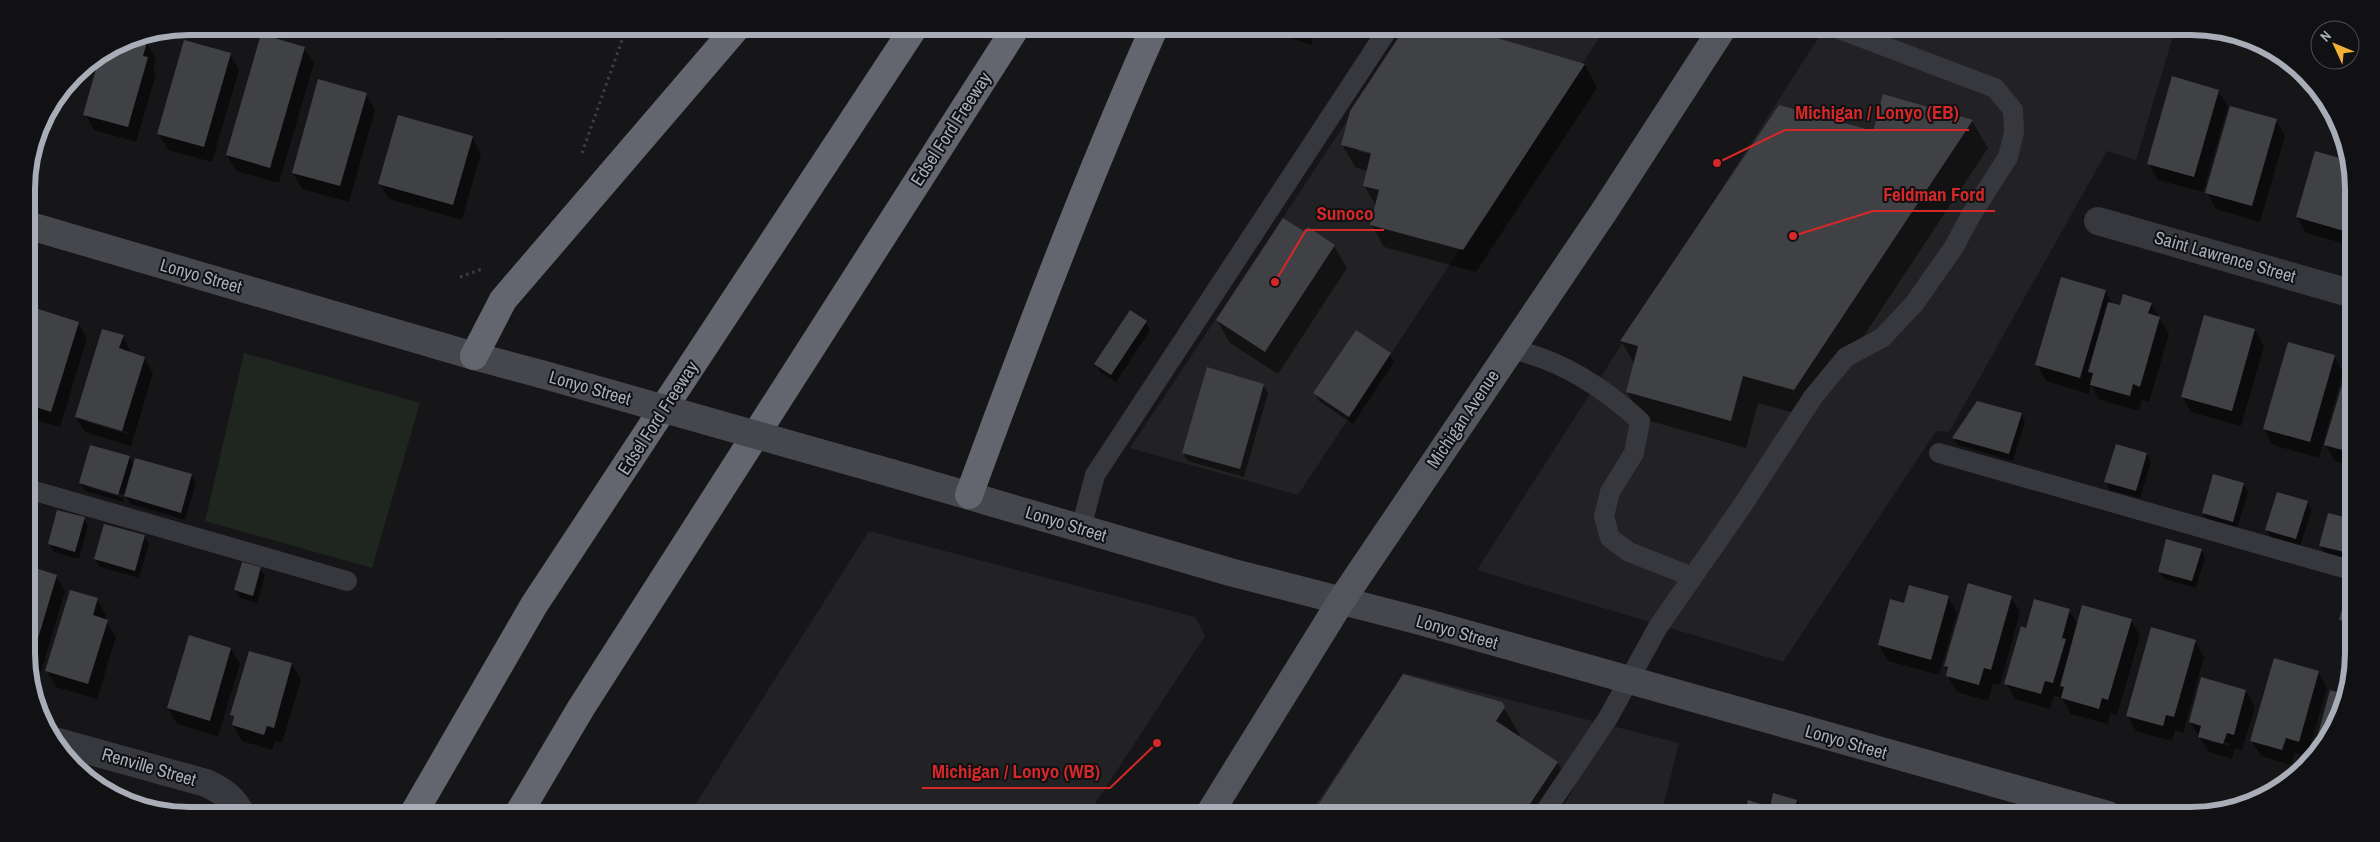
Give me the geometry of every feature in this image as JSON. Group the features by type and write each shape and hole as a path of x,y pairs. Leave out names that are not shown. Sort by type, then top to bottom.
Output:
{"highway":[{"path":"474,356 503,300 730,35"},
{"name":"Edsel Ford Freeway","path":"417,807 534,605 909,35"},
{"name":"Edsel Ford Freeway","path":"522,807 581,708 1011,35"},
{"path":"969,494 1022,352 1116,114 1151,35"}],"main road":[{"name":"Michigan Avenue","path":"1214,807 1341,602 1604,210 1718,35"}],"street":[{"name":"Saint Lawrence Street","path":"2098,221 2345,292"},
{"name":"Lonyo Street","path":"35,227 474,356 969,494 1230,572 1424,622 2079,807"},
{"name":"Renville Street","path":"66,744 206,783 223,791 237,807"}],"lane":[{"path":"1080,528 1095,475 1384,35"},
{"path":"1548,807 1608,718 1658,627 1744,503 1813,397 1846,357 1882,338 1914,304 1954,246 1971,215 2008,157 2014,132 2013,110 1995,88 1854,35"},
{"path":"1510,349 1545,358 1584,378 1614,397 1640,421 1634,453 1610,492 1604,516 1610,538 1629,552 1693,577"},
{"path":"1939,453 2345,568"},
{"path":"35,491 347,581"}],"path":[{"path":"579,161 624,35"},
{"path":"460,278 490,266"}],"shaded area":[{"path":"1404,35 1601,35 1298,495 1130,448"},
{"path":"1820,35 2173,35 2136,160 2107,151 1949,432 1936,431 1783,662 1477,570"},
{"path":"244,353 420,403 372,568 205,521"},
{"path":"869,531 1195,617 1205,636 1093,807 694,807"},
{"path":"1404,673 1679,743 1663,807 1314,807"}],"building":[{"path":"261,35 305,47 270,168 226,155"},
{"path":"1400,35 1487,35 1585,64 1463,250 1370,225 1379,190 1363,186 1371,153 1341,145 1350,111"},
{"path":"184,40 231,53 204,147 157,134"},
{"path":"147,42 143,56 148,57 128,127 83,115 97,66 121,51"},
{"path":"2172,76 2219,90 2194,177 2147,164"},
{"path":"318,79 367,93 340,186 292,173"},
{"path":"1883,94 1973,120 1794,390 1743,376 1731,421 1626,392 1638,346 1620,341 1779,105 1873,131"},
{"path":"2230,106 2277,119 2252,206 2205,193"},
{"path":"398,115 473,136 453,205 378,184"},
{"path":"2315,151 2342,159 2345,189 2344,231 2296,217"},
{"path":"1283,218 1305,232 1308,227 1335,245 1265,352 1216,320"},
{"path":"2061,277 2106,290 2080,378 2035,365"},
{"path":"2123,294 2152,303 2148,313 2160,317 2140,387 2133,384 2130,396 2090,385 2093,373 2088,372 2108,302 2120,305"},
{"path":"35,308 79,322 51,412 35,407"},
{"path":"1130,310 1147,321 1111,375 1094,364"},
{"path":"2204,315 2255,329 2232,411 2181,397"},
{"path":"102,329 124,335 119,348 145,357 122,431 75,417"},
{"path":"1356,330 1391,353 1349,417 1313,393"},
{"path":"2288,342 2335,355 2310,442 2263,429"},
{"path":"1207,367 1264,384 1240,469 1182,453"},
{"path":"2345,375 2345,451 2324,445"},
{"path":"1977,401 2022,413 2009,454 1952,438"},
{"path":"2116,444 2147,453 2136,491 2104,482"},
{"path":"90,445 130,456 118,495 79,483"},
{"path":"135,458 192,474 181,513 124,496"},
{"path":"2213,474 2244,483 2233,522 2202,513"},
{"path":"2277,492 2308,501 2296,539 2265,530"},
{"path":"57,510 85,517 75,552 48,544"},
{"path":"2328,513 2345,517 2345,552 2319,546"},
{"path":"104,524 145,535 135,571 94,559"},
{"path":"2166,539 2202,549 2192,581 2158,572"},
{"path":"242,562 261,567 253,596 234,590"},
{"path":"35,568 57,575 35,648"},
{"path":"1968,583 2012,596 1991,670 1984,668 1979,685 1946,676 1948,667 1944,666"},
{"path":"1909,585 1949,596 1931,660 1878,645 1890,599 1904,603"},
{"path":"70,590 98,598 93,615 108,620 88,684 45,671"},
{"path":"2345,598 2345,622 2339,620"},
{"path":"2034,599 2070,609 2062,638 2066,639 2053,683 2045,681 2041,694 2004,684 2021,626 2026,628"},
{"path":"2082,605 2132,619 2108,700 2102,698 2099,709 2061,698 2064,687 2060,686"},
{"path":"2151,627 2196,640 2174,717 2166,715 2163,726 2126,716"},
{"path":"189,635 231,648 210,721 167,708"},
{"path":"249,651 292,663 274,728 267,726 264,735 232,725 234,716 230,715"},
{"path":"2274,658 2319,671 2299,742 2286,738 2282,750 2250,741"},
{"path":"1403,674 1502,702 1505,707 1496,721 1558,762 1528,807 1317,807"},
{"path":"2201,677 2246,690 2234,735 2227,733 2223,744 2198,737 2201,726 2189,722"},
{"path":"2330,690 2340,693 2329,721 2316,743"},
{"path":"1773,793 1797,800 1795,807 1770,807"},
{"path":"1748,800 1770,807 1746,807"}],"place":[{"name":"Michigan / Lonyo (EB)","path":"1717,163"},
{"name":"Feldman Ford","path":"1793,236"},
{"name":"Sunoco","path":"1275,282"},
{"name":"Michigan / Lonyo (WB)","path":"1157,743"}]}
